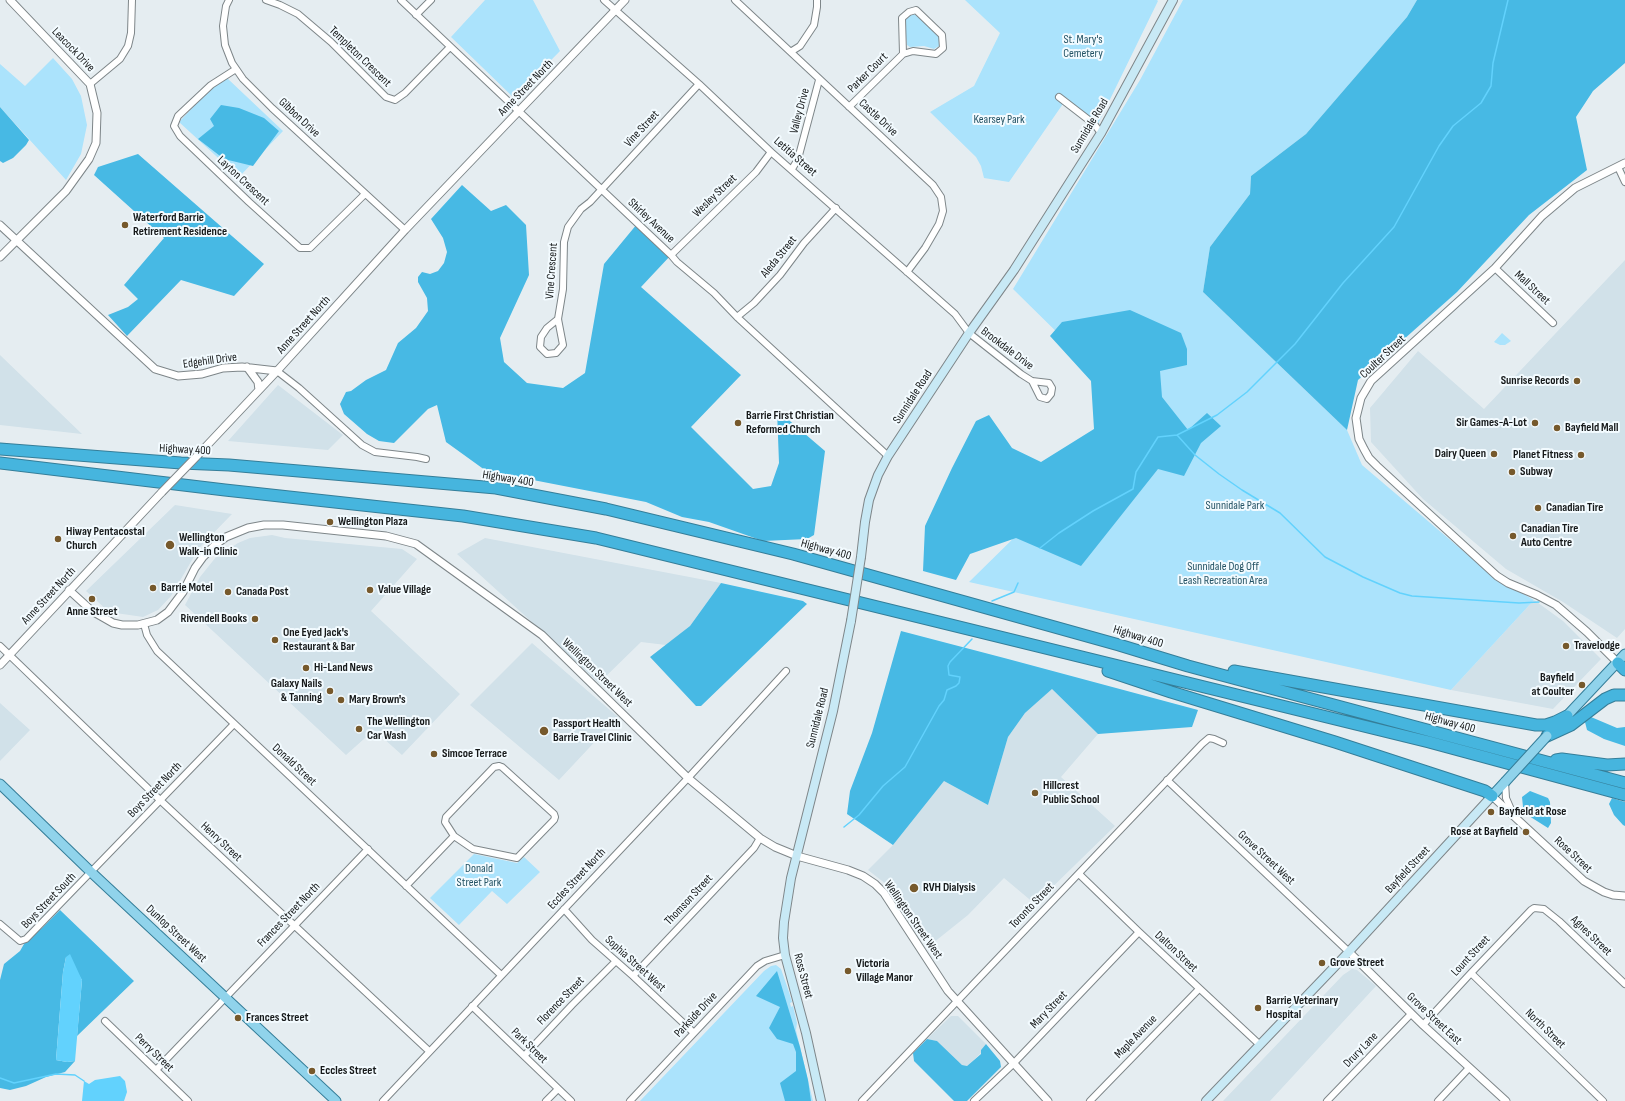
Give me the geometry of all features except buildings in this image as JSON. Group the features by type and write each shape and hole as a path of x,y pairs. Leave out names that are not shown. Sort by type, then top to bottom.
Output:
{"highway":[{"name":"Highway 400","path":"0,449 181,463 229,465 504,490 606,509 793,554 1119,645 1188,666 1625,782"},
{"name":"Highway 400","path":"0,464 19,464 225,490 463,516 596,538 1429,742 1625,795"},
{"path":"1023,643 1170,692 1335,742 1485,791 1492,796"},
{"path":"1188,666 1225,669 1279,680 1536,725 1555,722 1567,716"},
{"path":"1547,736 1571,725 1605,699 1614,695 1625,695"},
{"path":"1544,761 1562,759 1606,765 1625,764"}],"main road":[{"name":"Sunnidale Road","path":"797,856 833,711 851,621 869,500 878,475 888,456 969,333 1014,270 1101,133 1173,0"},
{"name":"Bayfield Street","path":"1206,1101 1349,952 1547,736 1623,662"},
{"name":"Dunlop Street West","path":"0,784 91,872 336,1101"},
{"name":"Ross Street","path":"797,856 791,878 783,938 785,955 806,1033 821,1101"}],"street":[{"name":"Leacock Drive","path":"0,258 66,191 89,159 96,143 96,113 90,84 10,0"},
{"path":"90,84 120,59 128,46 131,33 132,0"},
{"name":"Gibbon Drive","path":"229,0 226,6 223,26 225,45 232,63 243,79 272,108 405,230"},
{"name":"Templeton Crescent","path":"266,0 298,14 331,42 386,97 395,100 405,93 450,47"},
{"name":"Shirley Avenue","path":"401,0 518,112 548,137 677,262 714,293 737,317 888,456"},
{"path":"416,15 431,0"},
{"name":"Letitia Street","path":"604,0 699,84 792,170 955,314 969,333"},
{"name":"Anne Street North","path":"0,665 69,590 277,371 405,230 625,0"},
{"name":"Castle Drive","path":"735,0 792,51 819,80 933,185 941,197 942,212 939,224 925,248 907,272"},
{"path":"792,51 800,46 814,25 818,7 817,0"},
{"name":"Parker Court","path":"849,107 903,54 913,51 936,54 943,48 942,34 916,10 909,12 902,18 903,54"},
{"name":"Layton Crescent","path":"236,69 211,85 178,116 174,126 180,136 300,248 310,248 365,194"},
{"name":"Valley Drive","path":"792,170 798,159 819,80"},
{"name":"Vine Street","path":"601,189 699,84"},
{"path":"1059,97 1094,124 1101,133"},
{"name":"Wesley Street","path":"671,255 756,172 772,152"},
{"name":"Coulter Street","path":"1623,662 1556,605 1508,583 1498,576 1377,466 1369,458 1359,439 1356,418 1361,398 1368,385 1495,268 1532,226 1559,200 1575,188 1625,163"},
{"path":"1618,167 1625,182"},
{"name":"Vine Crescent","path":"558,319 547,328 541,337 540,347 547,354 556,353 563,345 558,319 563,289 564,242 568,227 581,209 590,202 601,189"},
{"name":"Aleda Street","path":"737,317 754,303 780,274 804,243 836,208"},
{"name":"Edgehill Drive","path":"0,225 155,369 178,376 202,374 223,368 247,367 277,371 300,388 362,445 375,452 426,459"},
{"name":"Mall Street","path":"1495,268 1553,323"},
{"name":"Brookdale Drive","path":"969,333 1032,381"},
{"path":"247,367 258,382 259,390"},
{"name":"Wellington Street West","path":"144,624 157,620 168,612 183,592 202,557 215,545 240,530 256,526 283,525 381,536 416,544 542,635 688,778 760,838 775,847 797,856 848,870 863,876 876,884 884,893 948,991 1048,1101"},
{"path":"69,590 92,611 113,623 122,625 144,624"},
{"name":"Donald Street","path":"144,624 147,635 157,651 406,886 502,974"},
{"name":"Henry Street","path":"0,646 160,801 429,1051"},
{"name":"Eccles Street North","path":"384,1101 429,1051 688,778 786,671"},
{"name":"Boys Street North","path":"91,872 234,724"},
{"name":"Toronto Street","path":"862,1101 1206,740 1209,738 1222,743"},
{"path":"499,766 508,772 554,814 555,817 554,820 517,858 473,849 454,836 447,827 445,822 446,817 494,767 499,766"},
{"name":"Grove Street West","path":"1167,780 1349,952"},
{"name":"Rose Street","path":"1505,782 1506,798 1514,815"},
{"name":"Rose Street","path":"1492,796 1584,881 1604,892 1613,895 1625,896"},
{"path":"406,886 454,836"},
{"name":"Thomson Street","path":"633,976 754,848 760,838"},
{"name":"Frances Street North","path":"156,1070 368,849"},
{"name":"Boys Street South","path":"0,924 20,941 26,940 91,872"},
{"name":"Dalton Street","path":"1079,874 1260,1045"},
{"name":"Lount Street","path":"1423,1025 1531,910 1539,907"},
{"name":"Agnes Street","path":"1539,907 1544,909 1559,921 1625,984"},
{"name":"Sophia Street West","path":"564,909 592,940 694,1033"},
{"name":"Mary Street","path":"974,1101 1013,1064 1139,932"},
{"name":"Grove Street East","path":"1349,952 1411,1014 1506,1101"},
{"name":"Parkside Drive","path":"630,1101 757,966 765,961 785,955"},
{"name":"Florence Street","path":"524,1056 616,961"},
{"name":"North Street","path":"1471,973 1603,1101"},
{"name":"Maple Avenue","path":"1090,1101 1199,989"},
{"name":"Park Street","path":"472,1006 571,1101"},
{"name":"Drury Lane","path":"1327,1101 1411,1014"},
{"name":"Perry Street","path":"105,1021 188,1101"},
{"path":"1438,1101 1469,1068"},
{"path":"546,1101 558,1089"}],"shaded area":[{"path":"1417,0 1625,0 1625,63 1593,91 1576,117 1587,170 1529,215 1457,292 1358,380 1347,430 1203,292 1210,247 1250,194 1251,176 1306,134 1407,17"},
{"path":"221,105 239,108 264,118 279,131 253,166 224,159 198,139 214,126 210,119"},
{"path":"0,107 29,140 13,158 3,163 0,161"},
{"path":"138,154 264,264 234,296 181,280 127,336 108,315 128,307 138,299 124,285 164,238 94,175 98,167"},
{"path":"462,185 491,211 506,205 526,225 529,275 500,338 504,362 527,383 563,388 585,373 604,264 637,224 671,255 641,287 741,375 691,427 753,489 771,486 779,463 777,410 825,451 814,535 807,539 763,541 709,522 682,517 646,502 533,480 504,478 489,473 446,442 437,405 428,409 394,443 379,441 367,434 344,414 340,404 346,392 351,391 366,380 386,370 398,343 416,328 428,311 427,298 418,282 418,277 422,272 430,274 438,271 444,263 447,252 443,238 431,219"},
{"path":"1625,260 1625,629 1617,638 1563,602 1506,569 1423,499 1371,442 1370,408 1418,351 1484,409"},
{"path":"1130,310 1181,333 1187,349 1187,365 1160,371 1162,397 1188,430 1207,413 1221,426 1201,443 1184,476 1158,469 1081,566 1016,538 970,554 956,580 923,571 925,526 976,421 989,415 1012,448 1041,462 1094,429 1091,381 1050,336 1062,322"},
{"path":"0,355 82,434 0,425"},
{"path":"278,385 343,435 328,450 228,441"},
{"path":"175,505 232,514 199,548 171,596 158,610 143,617 109,612 86,591"},
{"name":"Wellington Plaza","path":"272,535 285,538 402,549 417,559 371,611 460,694 402,755 374,730 346,755 185,605 200,577 216,557 238,543 250,538"},
{"path":"485,538 721,583 690,626 666,645 641,642 599,683 457,554"},
{"path":"721,583 803,601 807,604 701,706 696,706 650,657 690,626"},
{"path":"1534,600 1563,621 1601,659 1553,709 1451,690"},
{"path":"901,631 1198,710 1192,727 1098,734 1052,689 1025,713 1008,737 988,805 944,781 893,845 847,814 850,791 872,733"},
{"path":"532,643 618,717 559,780 470,705"},
{"name":"Hillcrest Public School","path":"1052,689 1098,734 1061,777 1115,826 1035,904 1004,878 968,915 928,947 891,888 868,870 893,845 944,781 988,805 1008,737 1025,713"},
{"path":"0,703 30,730 0,761"},
{"path":"1591,717 1617,728 1625,727 1625,746 1604,739 1587,730 1585,722"},
{"path":"1530,791 1548,798 1550,802 1551,823 1548,828 1529,816 1523,807 1522,797"},
{"path":"1612,798 1625,802 1625,826 1614,815 1609,804"},
{"path":"60,910 134,981 77,1036 82,980 66,957 63,972 56,1060 67,1062 75,1061 65,1072 10,1090 0,1088 0,980 4,964 20,951 28,937 42,928"},
{"path":"70,954 82,980 75,1061 67,1062 56,1060 63,972 66,957"},
{"path":"1352,969 1357,970 1376,986 1270,1101 1223,1101 1343,975"},
{"path":"777,971 800,1047 808,1080 811,1101 785,1101 780,1083 796,1071 796,1052 793,1044 777,1039 769,1028 780,1007 756,996"},
{"path":"951,1016 958,1016 986,1044 981,1050 981,1053 967,1066 962,1065 937,1041 927,1039"},
{"path":"927,1039 937,1041 962,1065 967,1066 981,1054 981,1050 986,1044 1000,1061 1001,1067 967,1101 954,1101 914,1061 913,1053"},
{"path":"120,1076 125,1081 127,1092 124,1101 82,1101 84,1081 89,1084 95,1080"}],"green space":[{"path":"485,0 533,0 560,51 514,98 451,37"},
{"path":"965,0 1158,1 1096,128 1067,98 1009,182 984,178 981,166 976,157 930,112 974,86 1000,33"},
{"name":"Sunnidale Park","path":"1183,0 1417,0 1407,17 1306,134 1251,176 1250,194 1210,247 1203,292 1347,430 1362,465 1495,578 1534,600 1451,690 969,582 1140,414 1013,289 1140,80"},
{"path":"909,14 914,14 940,36 941,42 939,46 934,49 924,46 910,47 907,45 904,20"},
{"path":"53,58 72,79 81,96 87,125 81,154 66,180 0,107 0,64 25,86"},
{"path":"227,78 283,131 239,177 179,122 215,84"},
{"path":"1502,333 1511,341 1505,345 1500,345 1494,342"},
{"name":"Donald Street Park","path":"474,854 517,863 524,857 540,872 507,904 492,891 459,925 430,898"},
{"path":"776,965 781,969 792,1002 790,1003 791,1007 793,1006 797,1023 796,1030 813,1101 640,1101 764,971 771,966"}],"waterway":[{"path":"1040,548 1059,533 1093,511 1133,489 1136,472 1158,437 1177,435 1217,415 1247,392 1295,344 1343,283 1394,227 1439,146 1453,126 1481,103 1491,86 1493,63 1508,0"},
{"path":"1177,435 1195,455 1219,474 1280,513 1325,557 1363,577 1400,593 1412,596 1519,603 1539,602"},
{"path":"992,601 1014,592 1018,583"},
{"path":"844,827 859,815 883,786 905,767 939,706 944,700 947,690 959,683 960,677 949,675 948,666 972,639"},
{"path":"0,1078 14,1083 56,1074 75,1075 84,1081"}],"place":[{"name":"Waterford Barrie Retirement Residence","path":"125,225"},
{"name":"Sunrise Records","path":"1577,381"},
{"name":"Barrie First Christian Reformed Church","path":"738,423"},
{"name":"Sir Games-A-Lot","path":"1535,423"},
{"name":"Bayfield Mall","path":"1557,428"},
{"name":"Dairy Queen","path":"1494,454"},
{"name":"Planet Fitness","path":"1581,455"},
{"name":"Subway","path":"1512,472"},
{"name":"Canadian Tire","path":"1538,508"},
{"name":"Wellington Plaza","path":"330,522"},
{"name":"Canadian Tire Auto Centre","path":"1513,536"},
{"name":"Hiway Pentacostal Church","path":"58,539"},
{"name":"Wellington Walk-in Clinic","path":"170,545"},
{"name":"Barrie Motel","path":"153,588"},
{"name":"Value Village","path":"370,590"},
{"name":"Canada Post","path":"228,592"},
{"name":"Anne Street","path":"92,599"},
{"name":"Rivendell Books","path":"255,619"},
{"name":"One Eyed Jack's Restaurant & Bar","path":"275,640"},
{"name":"Travelodge","path":"1566,646"},
{"name":"Hi-Land News","path":"306,668"},
{"name":"Bayfield at Coulter","path":"1582,685"},
{"name":"Galaxy Nails & Tanning","path":"330,691"},
{"name":"Mary Brown's","path":"341,700"},
{"name":"The Wellington Car Wash","path":"359,729"},
{"name":"Passport Health Barrie Travel Clinic","path":"544,731"},
{"name":"Simcoe Terrace","path":"434,754"},
{"name":"Hillcrest Public School","path":"1035,793"},
{"name":"Bayfield at Rose","path":"1491,812"},
{"name":"Rose at Bayfield","path":"1526,832"},
{"name":"RVH Dialysis","path":"914,888"},
{"name":"Grove Street","path":"1322,963"},
{"name":"Victoria Village Manor","path":"848,971"},
{"name":"Barrie Veterinary Hospital","path":"1258,1008"},
{"name":"Frances Street","path":"238,1018"},
{"name":"Eccles Street","path":"312,1071"}],"park label":[{"name":"St. Mary's Cemetery","path":"1083,47"},
{"name":"Kearsey Park","path":"999,120"},
{"name":"Sunnidale Dog Off Leash Recreation Area","path":"1223,574"}]}
